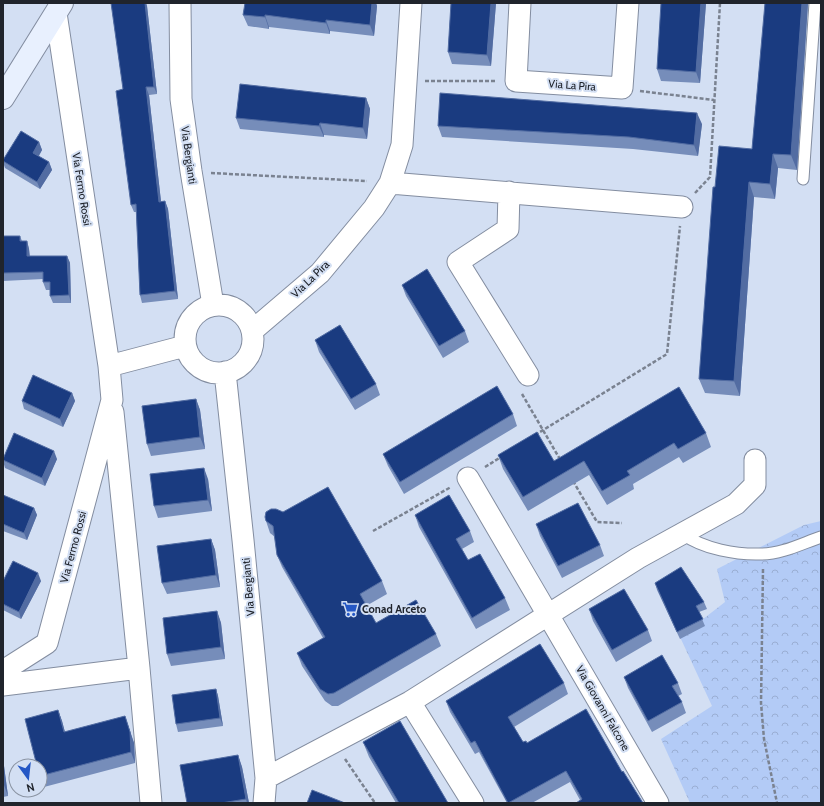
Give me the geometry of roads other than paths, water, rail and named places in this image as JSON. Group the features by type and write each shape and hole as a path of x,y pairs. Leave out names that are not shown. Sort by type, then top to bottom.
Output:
{"street":[{"name":"Via Bergianti","path":"180,3 181,99 191,172 213,305"},
{"name":"Via La Pira","path":"252,331 320,273 374,208 390,183 402,145 411,3"},
{"name":"Via La Pira","path":"520,3 516,81 622,88 628,3"},
{"path":"3,98 59,8"},
{"name":"Via Fermo Rossi","path":"59,8 109,366 151,803"},
{"path":"390,183 682,207"},
{"path":"509,192 508,229 458,262 528,375"},
{"path":"213,305 223,305 233,308 245,318 252,331 251,348 244,362 235,369 225,372 204,370 195,364 189,356 185,346 185,335 188,324 194,315 213,305"},
{"path":"109,366 185,346"},
{"name":"Via Bergianti","path":"225,372 266,778 264,803"},
{"name":"Via Fermo Rossi","path":"3,671 47,643 112,400"},
{"path":"266,778 410,702 638,558 736,504 755,485 755,460"},
{"name":"Via Giovanni Falcone","path":"468,478 658,803"},
{"path":"3,685 139,668"},
{"path":"410,702 473,803"}],"lane":[{"path":"803,179 815,3"},
{"path":"683,534 694,542 736,552 763,554 793,547 821,537"}],"place":[{"name":"Conad Arceto","path":"350,609"}]}
